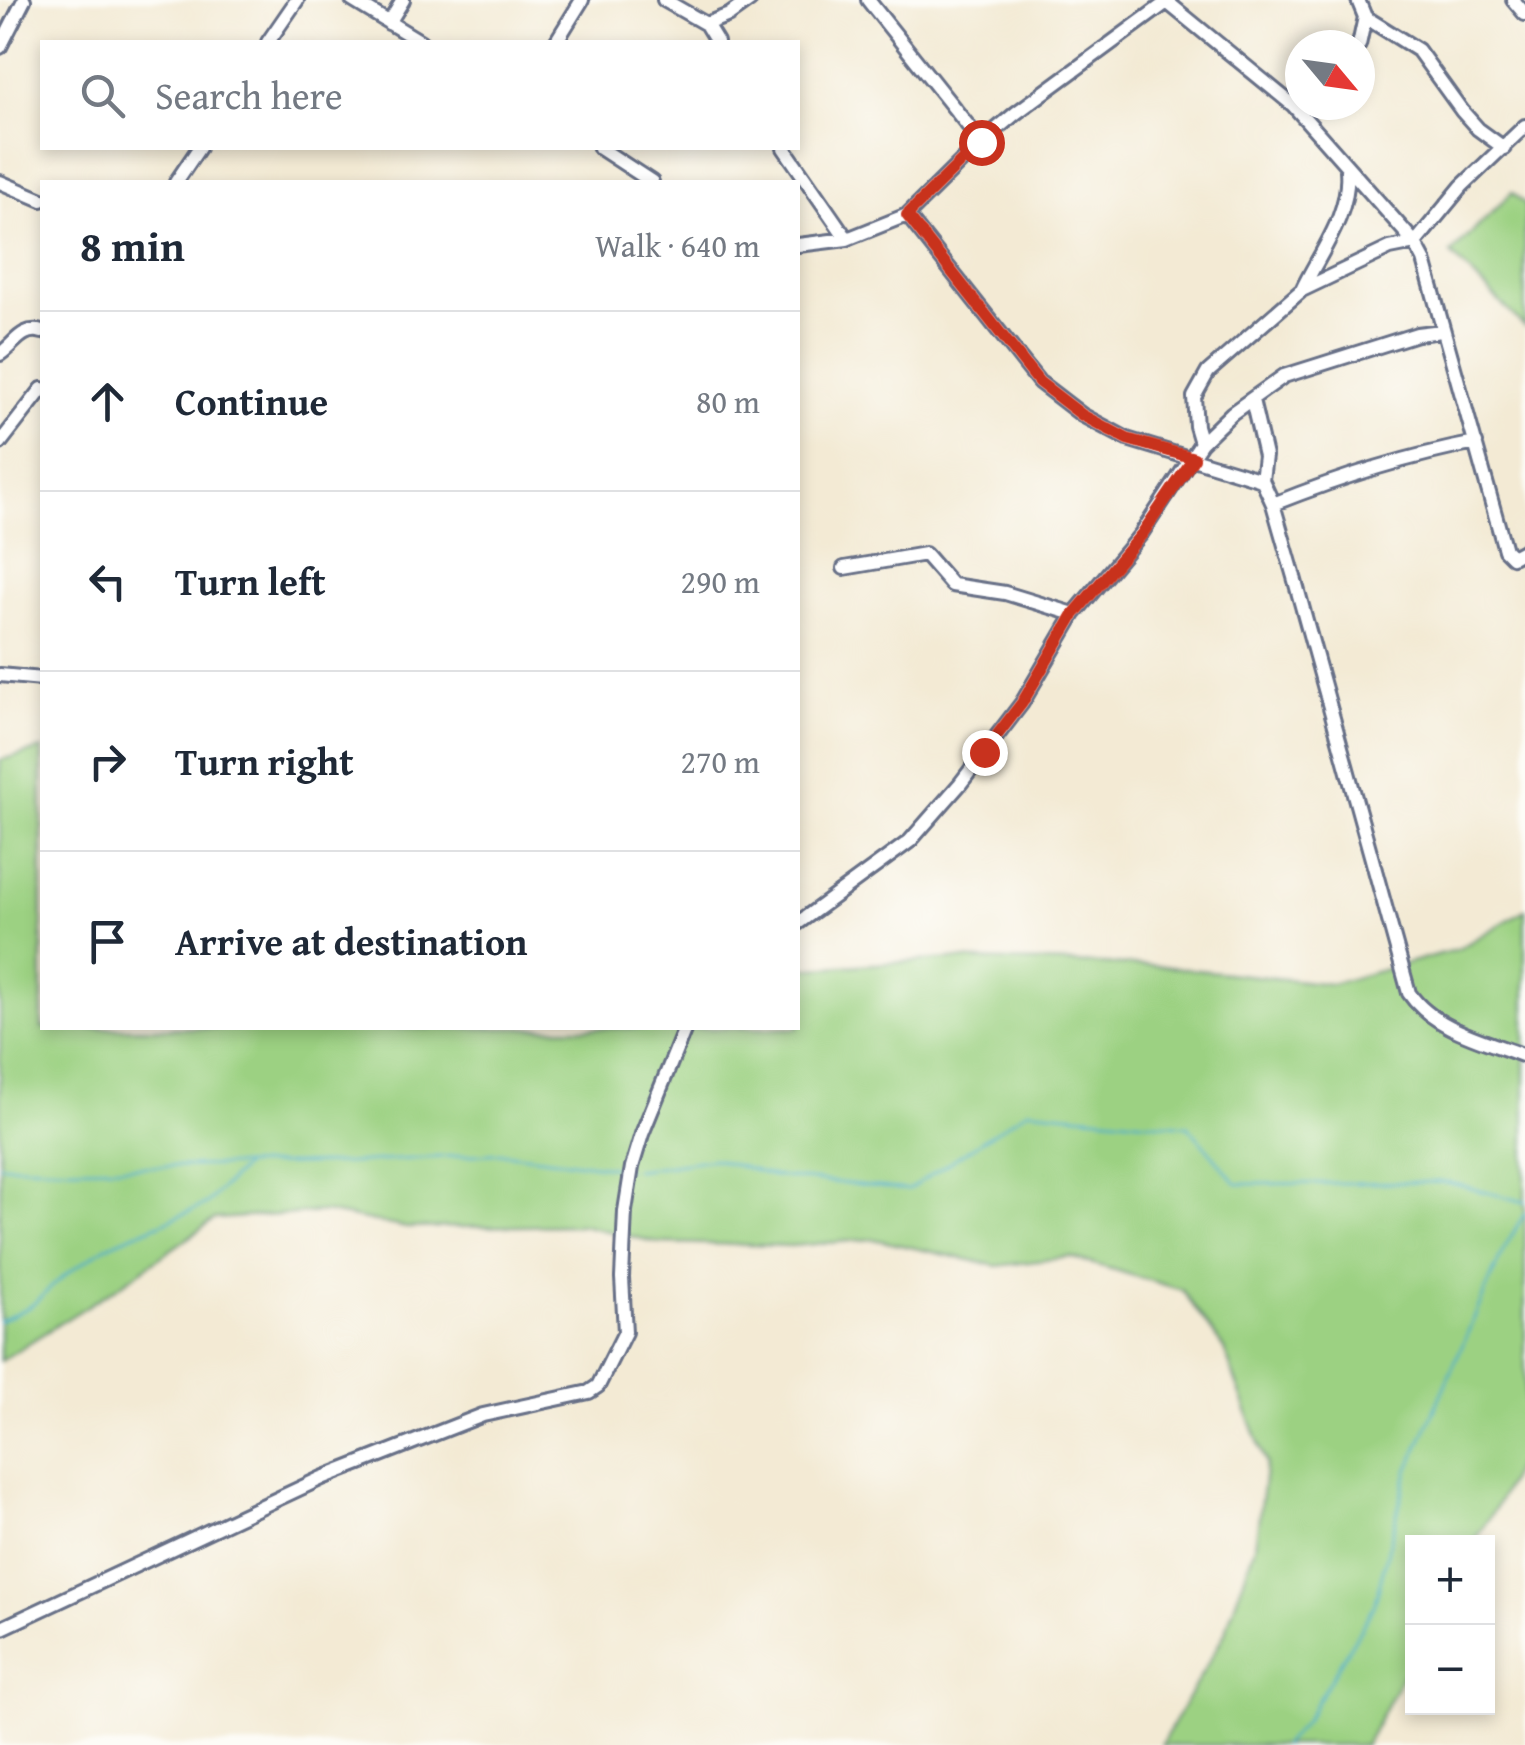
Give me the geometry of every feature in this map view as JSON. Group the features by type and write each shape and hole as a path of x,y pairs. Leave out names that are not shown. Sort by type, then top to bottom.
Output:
{"street":[{"path":"0,47 24,0"},
{"path":"269,40 297,0"},
{"path":"352,0 418,40"},
{"path":"389,23 403,0"},
{"path":"557,40 582,0"},
{"path":"664,0 706,24 717,40"},
{"path":"706,24 729,15 750,0"},
{"path":"868,0 981,142"},
{"path":"1358,0 1365,17 1362,30"},
{"path":"1513,0 1525,14"},
{"path":"800,245 847,239 907,215 981,142 1168,1 1285,93"},
{"path":"1365,17 1418,50 1462,112 1504,148"},
{"path":"1310,120 1347,170 1415,243 1424,260 1505,550 1512,558 1525,550"},
{"path":"1201,443 1194,396 1208,372 1302,290 1390,248 1415,243 1462,186 1525,126"},
{"path":"177,180 199,150"},
{"path":"603,150 649,180"},
{"path":"785,150 847,239"},
{"path":"1302,290 1339,217 1349,189 1347,170"},
{"path":"0,182 40,199"},
{"path":"907,215 1039,382 1082,415 1127,439 1262,480"},
{"path":"800,922 910,841 960,784 1022,703 1074,614 1142,534 1201,443 1232,413 1284,376 1417,334 1442,331"},
{"path":"0,354 23,334 40,332"},
{"path":"0,443 40,392"},
{"path":"1252,400 1265,456 1262,480 1273,504 1408,993 1419,1008 1455,1029 1525,1056"},
{"path":"1273,504 1433,451 1476,443"},
{"path":"844,568 926,554 952,585 1005,593 1074,614"},
{"path":"0,675 40,679"},
{"path":"0,1629 322,1478 483,1416 589,1392 598,1386 625,1332 622,1278 625,1211 632,1167 684,1030"}],"green space":[{"path":"1512,192 1525,204 1525,327 1451,254"},
{"path":"40,750 40,1030 800,1030 800,969 949,959 1161,966 1332,984 1458,949 1525,910 1525,1449 1478,1535 1405,1535 1405,1671 1365,1745 1161,1745 1224,1635 1255,1546 1266,1463 1224,1349 1182,1290 1070,1257 997,1266 873,1239 792,1246 660,1243 581,1225 407,1228 324,1212 215,1219 119,1286 0,1361 0,760"}],"waterway":[{"path":"635,1170 714,1159 773,1176 908,1190 1028,1110 1188,1126 1237,1184 1447,1182 1525,1202"},
{"path":"0,1165 70,1168 350,1163 503,1153 627,1169"},
{"path":"0,1321 31,1306 64,1276 107,1246 205,1205 244,1166"},
{"path":"1283,1745 1304,1723 1374,1606 1408,1471 1502,1253 1525,1213"}],"route":[{"path":"981,142 907,215 1039,382 1082,415 1127,439 1194,458 1142,534 1074,614 1022,703 984,752"}]}
